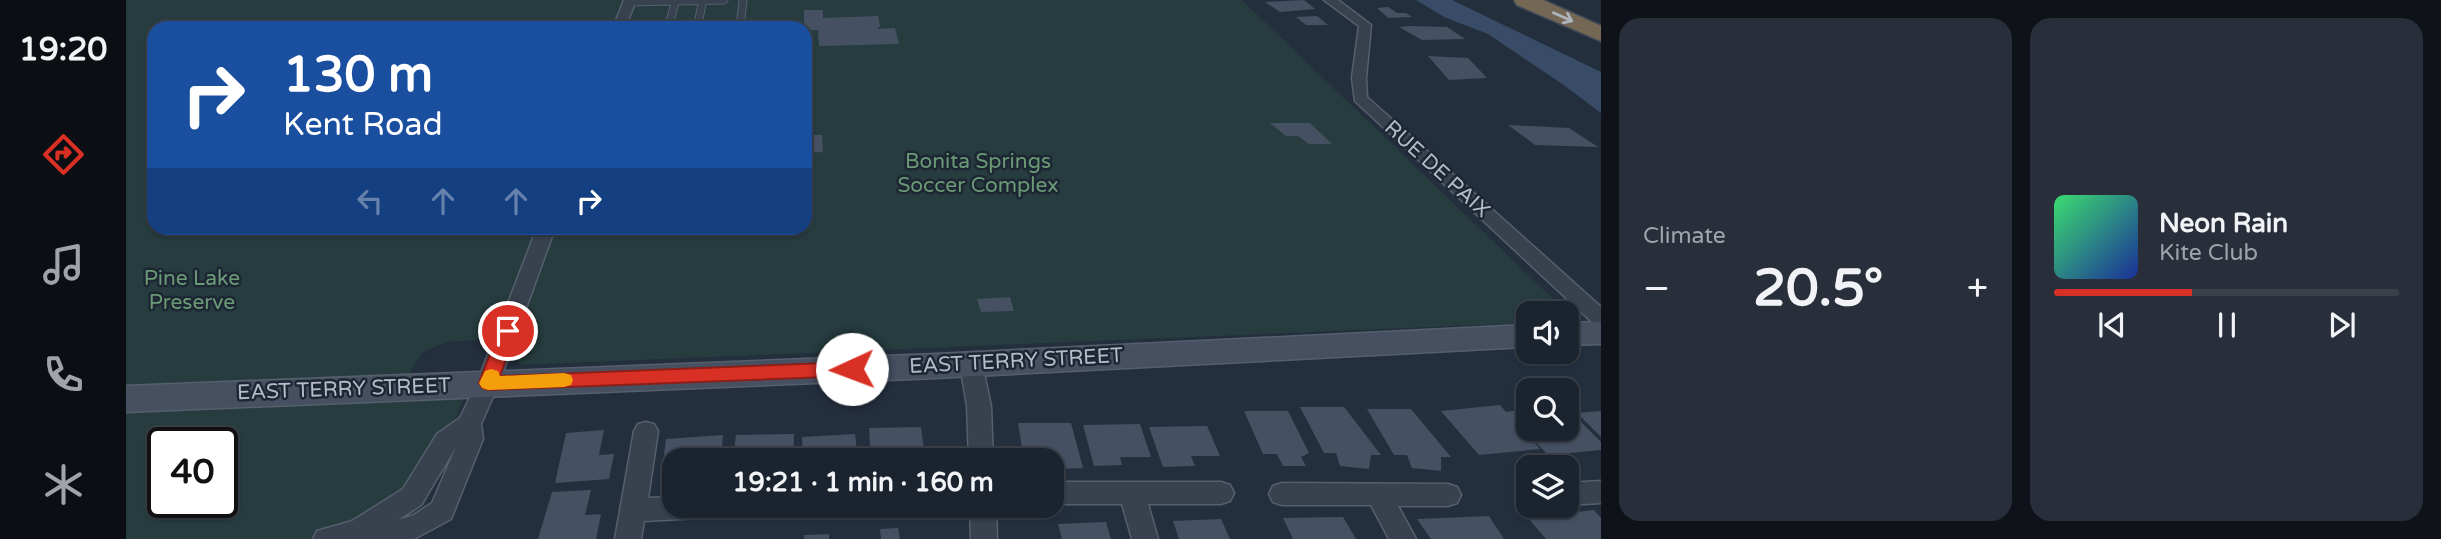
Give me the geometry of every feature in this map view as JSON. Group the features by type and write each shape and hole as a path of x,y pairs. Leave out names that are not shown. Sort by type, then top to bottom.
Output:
{"highway":[{"path":"1525,0 1601,34"}],"street":[{"name":"RUE DE PAIX","path":"1330,0 1365,25 1359,78 1360,98 1601,319"},
{"path":"623,21 630,1"},
{"path":"358,532 412,497 446,441 469,424 488,383 543,235"},
{"path":"1579,333 1601,332"},
{"name":"EAST TERRY STREET","path":"126,399 1516,337"},
{"path":"971,363 979,406 981,448"},
{"path":"326,539 358,532 401,532 442,511 471,439 469,424"},
{"path":"628,539 646,431"},
{"path":"1579,493 1601,492"},
{"path":"1064,493 1221,493"},
{"path":"1132,493 1145,539"},
{"path":"1282,494 1448,495"},
{"path":"1378,494 1403,539"},
{"path":"393,507 409,529"},
{"path":"633,510 662,509"},
{"path":"983,518 984,539"}],"lane":[{"path":"698,21 703,0"},
{"path":"630,1 724,0"},
{"path":"741,21 744,0"},
{"path":"670,21 676,1"}],"green space":[{"name":"Pine Lake Preserve","path":"126,0 632,0 624,21 147,21 147,235 541,235 529,276 506,314 485,324 478,340 446,342 422,353 406,378 126,390"},
{"name":"Bonita Springs Soccer Complex","path":"636,0 1242,0 1555,301 1516,301 1516,324 520,365 514,346 552,235 812,235 812,21 628,21"},
{"path":"465,393 414,539 126,539 126,407"}],"water":[{"path":"1416,0 1452,0 1601,72 1601,113 1488,34 1444,17"}],"building":[{"path":"1304,0 1315,9 1280,12 1265,2"},
{"path":"1388,7 1412,17 1388,18 1377,8"},
{"path":"804,10 823,10 823,18 878,16 880,26 877,29 895,28 899,44 819,46 818,30 812,30 812,21 804,21"},
{"path":"1317,16 1328,25 1306,25 1296,17"},
{"path":"1399,27 1447,27 1465,39 1422,40"},
{"path":"1428,56 1468,58 1487,78 1449,80"},
{"path":"1270,123 1310,123 1332,144 1309,144 1298,136 1286,136"},
{"path":"1508,125 1569,128 1598,147 1535,145"},
{"path":"812,135 822,135 823,152 812,153"},
{"path":"1010,297 1014,311 981,312 977,299"},
{"path":"1500,405 1506,412 1516,411 1516,441 1533,441 1540,449 1479,455 1441,411"},
{"path":"1300,407 1344,407 1381,455 1371,455 1369,469 1340,466 1336,453 1324,453"},
{"path":"1367,409 1411,409 1451,457 1441,457 1441,471 1412,468 1407,455 1394,455"},
{"path":"1244,411 1288,411 1309,453 1301,457 1306,466 1283,466 1277,454 1263,454"},
{"path":"1601,411 1601,437 1579,415 1579,413"},
{"path":"1579,420 1601,442 1601,450 1548,455 1535,441 1579,441"},
{"path":"1018,423 1071,423 1083,468 1064,469 1064,448 1022,448"},
{"path":"1140,424 1151,457 1120,457 1122,465 1094,466 1083,425"},
{"path":"1207,426 1220,456 1191,456 1195,466 1163,467 1149,427"},
{"path":"921,427 924,448 870,448 869,428"},
{"path":"604,430 599,455 614,454 609,479 555,483 566,433"},
{"path":"794,434 793,448 734,448 736,435"},
{"path":"855,434 857,448 802,448 802,437"},
{"path":"723,435 722,448 665,448 666,439"},
{"path":"591,490 585,515 601,514 596,539 538,539 552,492"},
{"path":"1594,510 1601,518 1601,539 1546,539 1528,518 1579,518 1579,512"},
{"path":"1489,516 1504,539 1431,539 1417,519"},
{"path":"1343,517 1356,539 1293,539 1283,518"},
{"path":"1221,519 1230,539 1179,539 1173,521"},
{"path":"1106,522 1111,539 1062,539 1058,524"},
{"path":"898,528 900,539 881,539 880,529"},
{"path":"829,534 829,539 804,539 804,535"}],"slow traffic":[{"path":"491,376 488,383 564,380"}],"route":[{"path":"508,331 488,383 852,369"}]}
